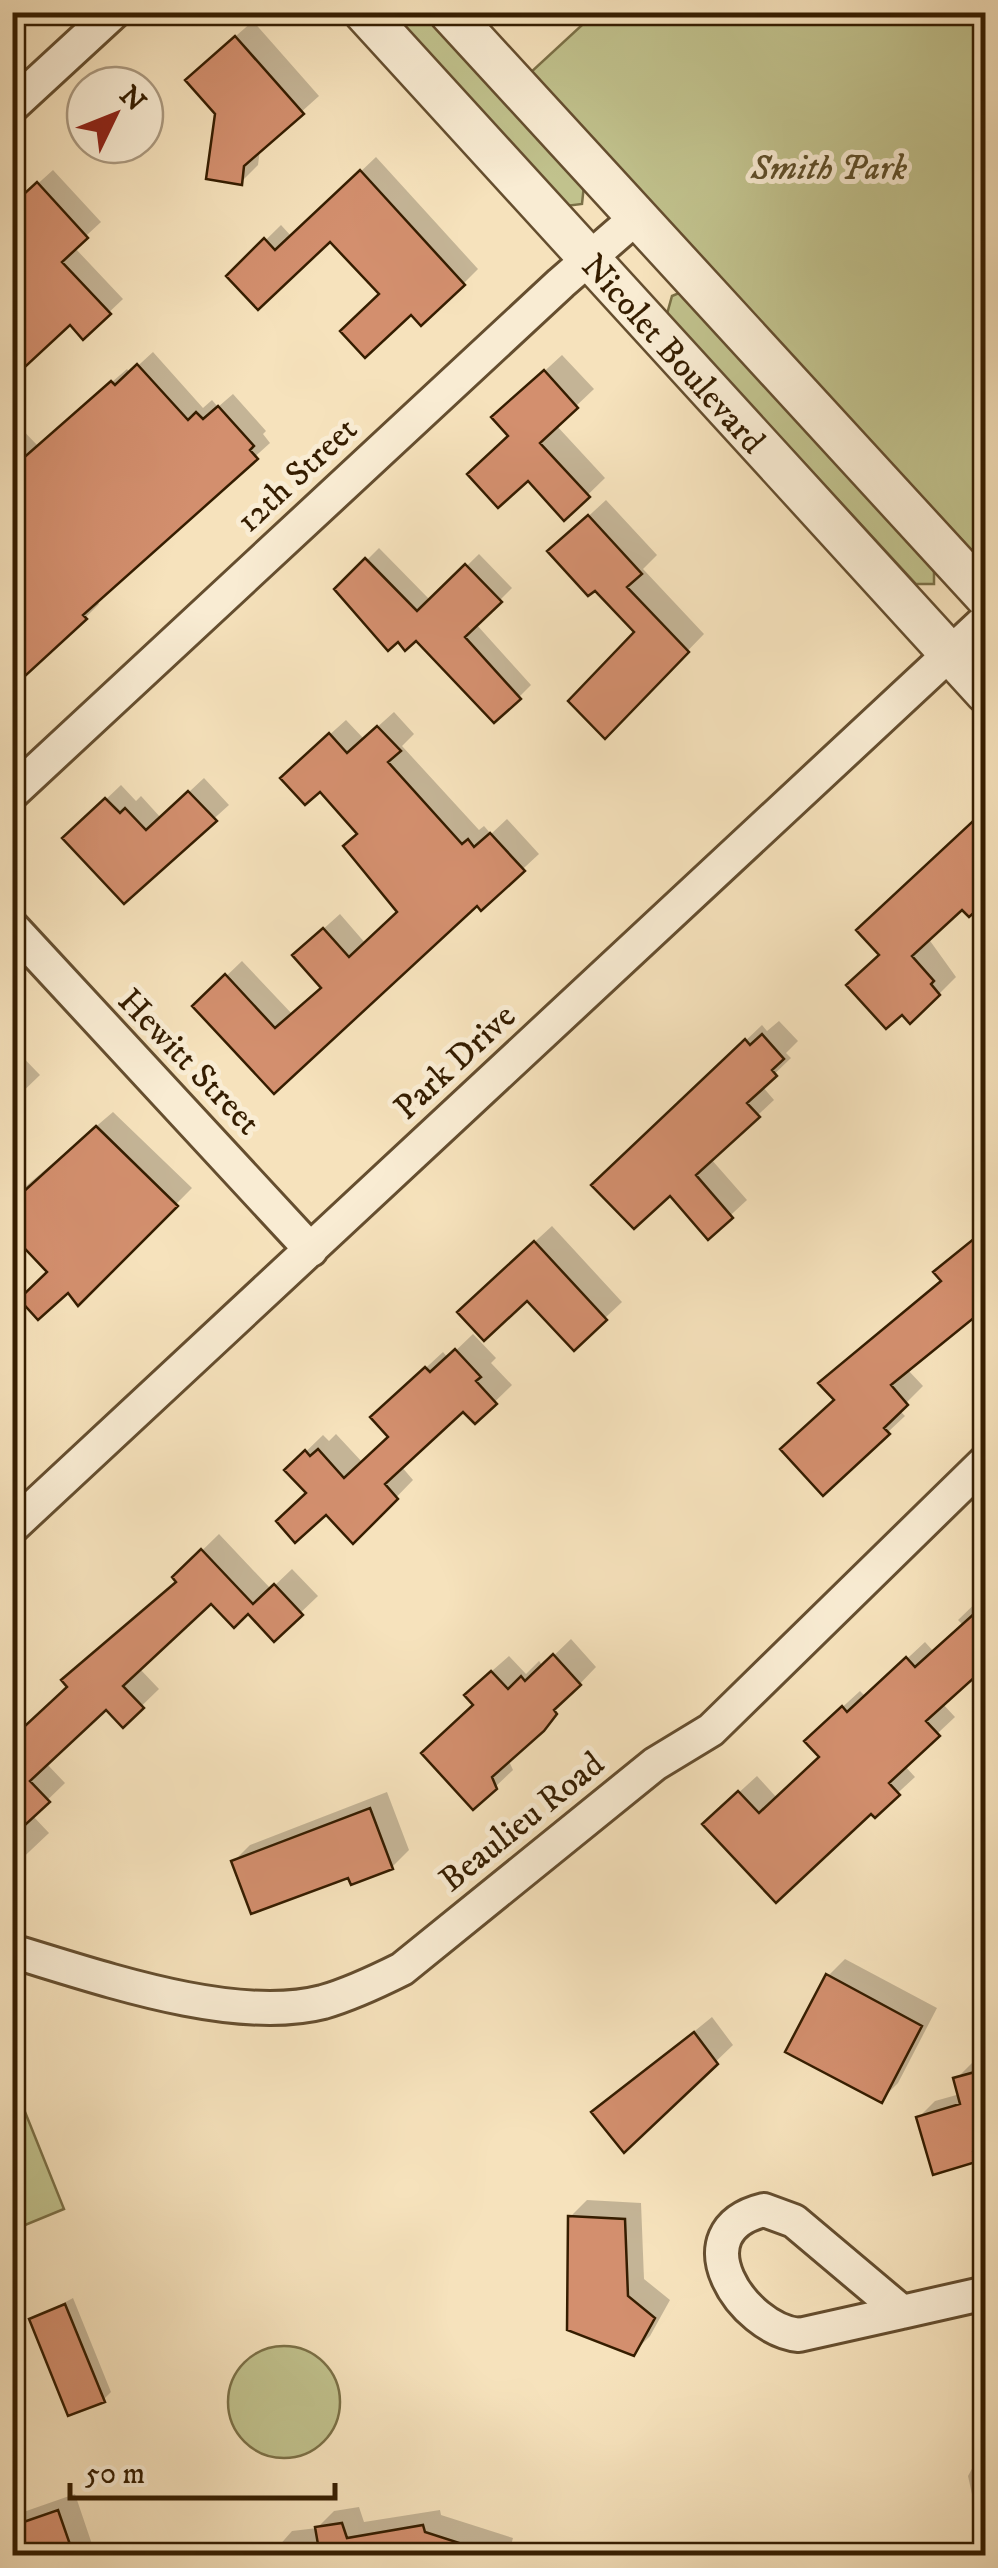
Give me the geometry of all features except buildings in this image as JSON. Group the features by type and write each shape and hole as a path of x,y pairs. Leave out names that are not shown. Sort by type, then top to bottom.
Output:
{"street":[{"path":"12,106 114,12"},
{"name":"Nicolet Boulevard","path":"364,12 986,693"},
{"name":"Nicolet Boulevard","path":"449,12 986,597"},
{"name":"12th Street","path":"12,792 637,218"},
{"name":"Park Drive","path":"12,1527 986,620"},
{"name":"Hewitt Street","path":"12,926 311,1250"},
{"name":"Beaulieu Road","path":"12,1951 151,1992 269,2008 319,2003 360,1990 402,1969 655,1764 711,1730 986,1461"},
{"path":"902,2312 782,2214 764,2210 746,2214 731,2226 722,2242 725,2275 762,2323 782,2334 799,2336 902,2312 986,2292"}],"green space":[{"path":"387,13 425,13 584,185 582,204 566,206"},
{"name":"Smith Park","path":"595,13 985,13 985,559 977,556 530,73"},
{"path":"688,294 934,564 934,584 916,584 667,314 672,296"},
{"path":"13,2082 64,2209 12,2230"},
{"path":"284,2346 306,2350 324,2362 336,2380 340,2402 336,2424 324,2442 306,2454 284,2458 262,2454 244,2442 232,2424 228,2402 232,2380 244,2362 262,2350"}]}
